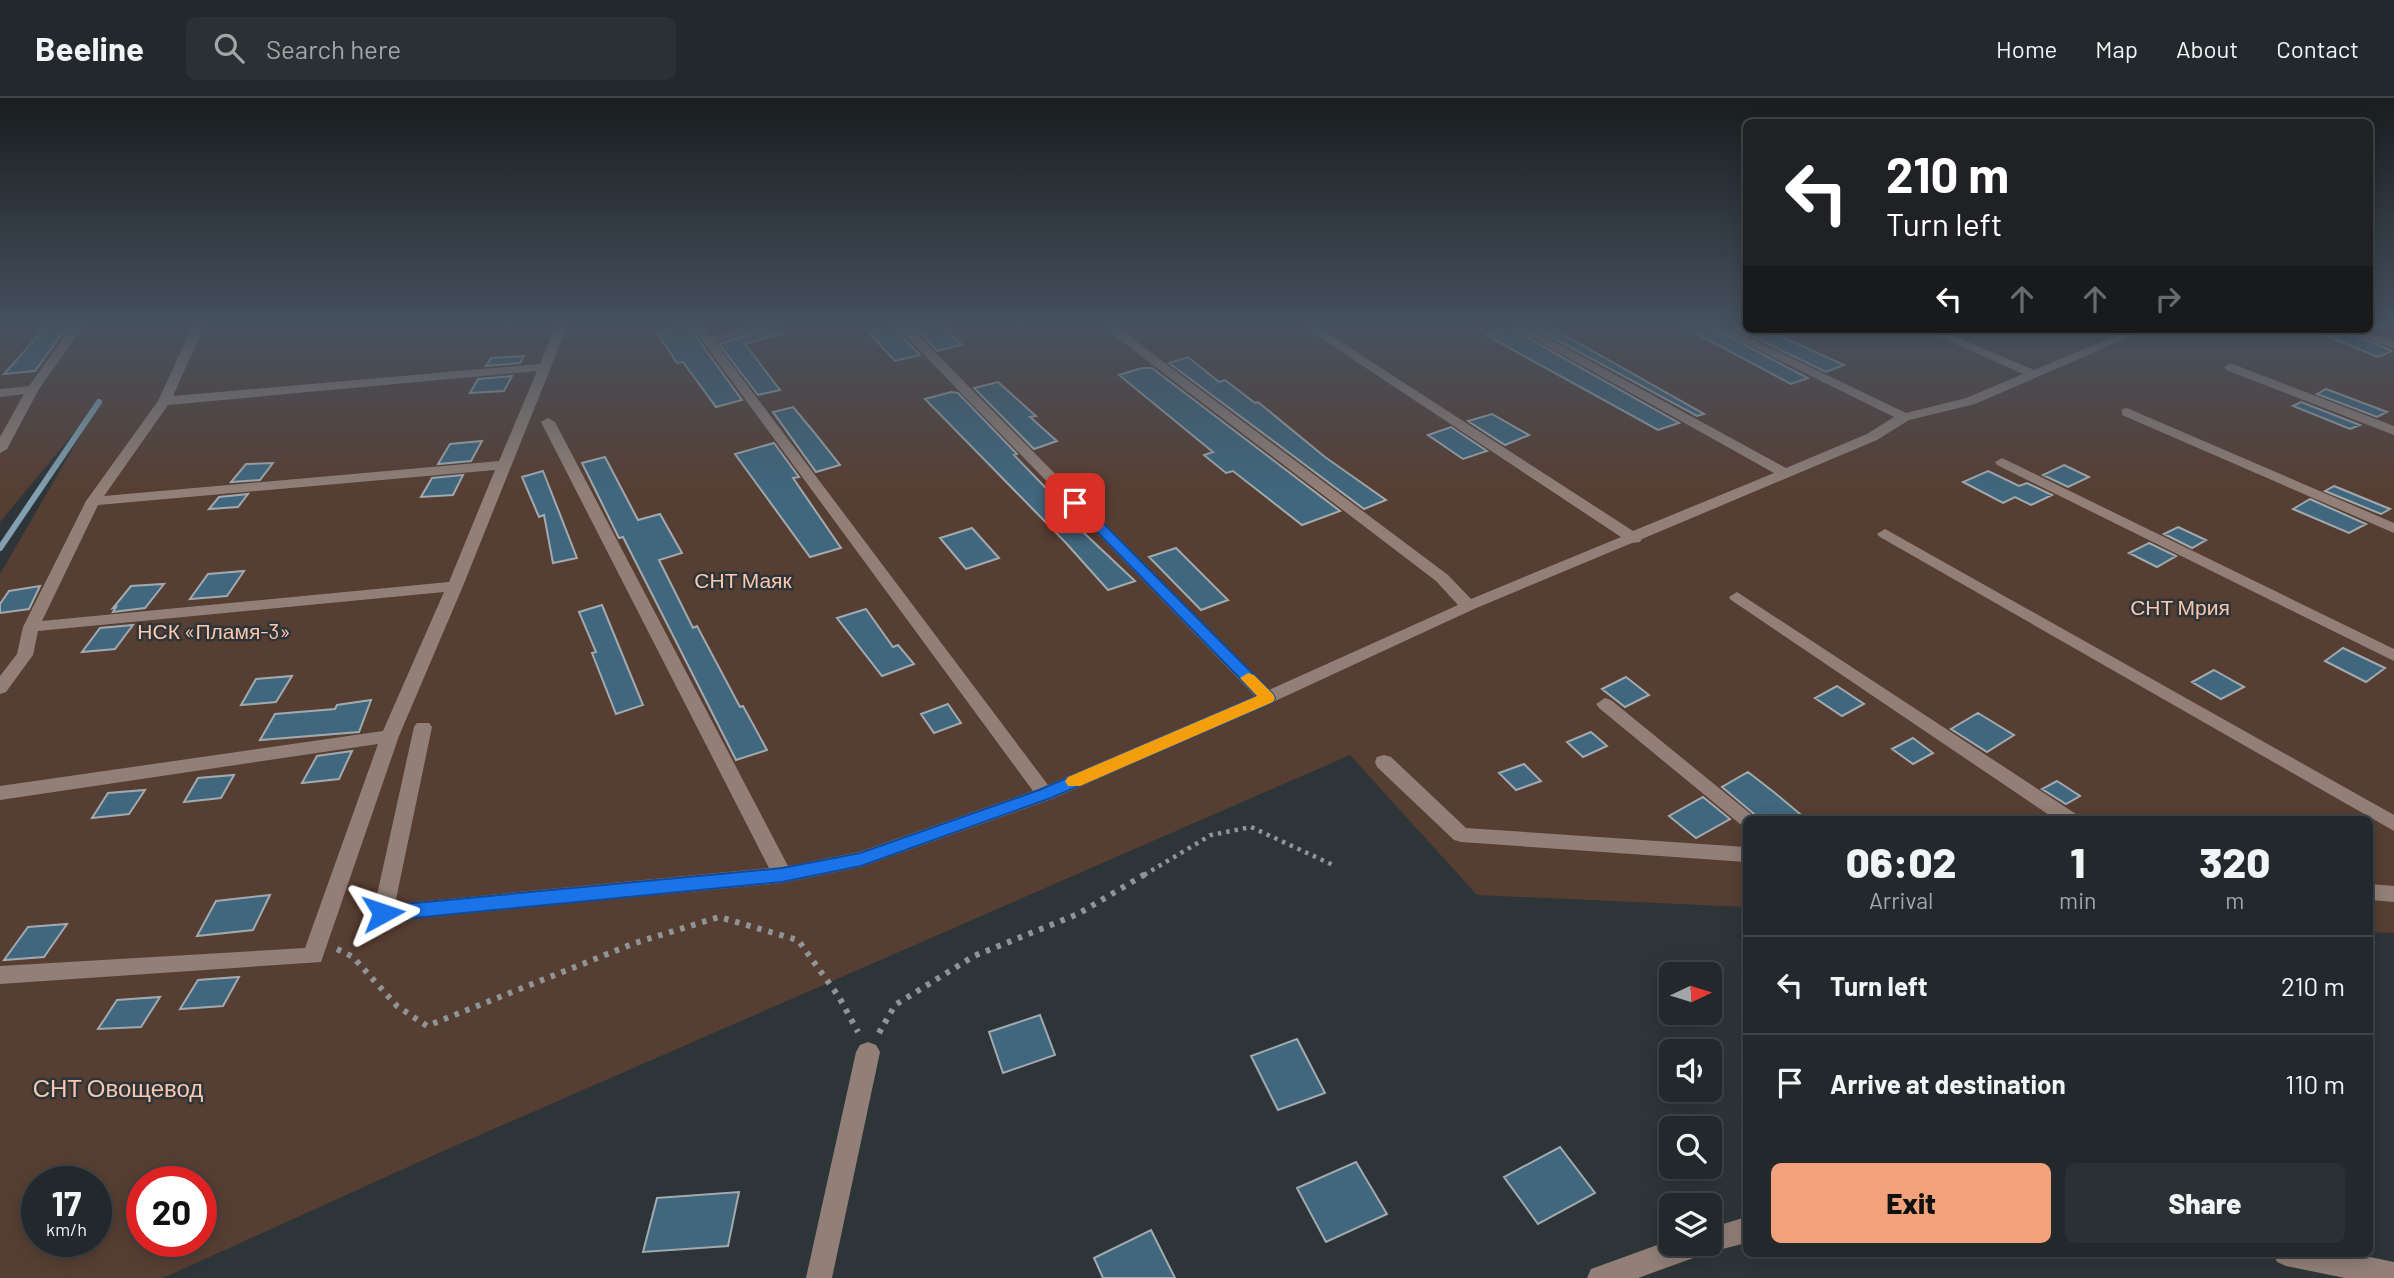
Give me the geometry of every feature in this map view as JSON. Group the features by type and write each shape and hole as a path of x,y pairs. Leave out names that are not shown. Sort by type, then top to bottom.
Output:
{"street":[{"path":"0,449 38,382"},
{"path":"0,688 25,655 31,627 93,501 164,401 173,382"},
{"path":"164,401 381,382"},
{"path":"0,975 313,956 390,736 455,586 537,382"},
{"path":"739,382 1045,794"},
{"path":"957,382 1267,698"},
{"path":"1182,382 1442,578 1468,606"},
{"path":"1394,382 1635,539"},
{"path":"1619,382 1786,474"},
{"path":"1832,382 1904,417"},
{"path":"423,727 383,913 782,875 861,859 1045,794 1267,698 1468,606 1635,539 1872,438 1904,417 1970,401 2011,382"},
{"path":"2269,382 2394,431"},
{"path":"0,393 33,389"},
{"path":"2127,412 2394,528"},
{"path":"548,422 782,875"},
{"path":"2002,462 2394,656"},
{"path":"93,501 503,465"},
{"path":"1885,534 2394,824"},
{"path":"31,627 455,586"},
{"path":"1737,597 2065,816"},
{"path":"1605,704 1743,816"},
{"path":"0,793 390,736"},
{"path":"1384,762 1461,835 1743,855"},
{"path":"2373,892 2394,894"},
{"path":"819,1278 869,1052"},
{"path":"1722,1237 1743,1231"},
{"path":"1600,1278 1663,1256"},
{"path":"2306,1257 2394,1275"}],"path":[{"path":"869,1052 895,1005 974,957 1078,914 1211,835 1251,827 1333,865"},
{"path":"319,940 353,957 397,1006 427,1026 635,943 719,917 798,940 839,997 869,1052"}],"green space":[{"path":"0,382 2394,382 2394,933 2373,932 2373,816 1743,816 1743,907 1477,895 1350,755 441,1152 217,1254 217,1166 126,1166 126,1257 209,1257 163,1278 0,1278 0,574 101,400 0,522"}],"building":[{"path":"476,382 509,382 504,391 470,393"},
{"path":"698,382 729,382 742,400 716,407"},
{"path":"748,382 774,382 780,390 758,395"},
{"path":"998,382 1036,416 1030,417 1057,441 1034,449 974,388"},
{"path":"1128,382 1170,382 1340,511 1302,525 1233,471 1226,473 1204,455 1213,452"},
{"path":"1194,382 1228,382 1255,403 1258,402 1325,457 1386,500 1364,509"},
{"path":"1571,382 1607,382 1679,423 1658,430"},
{"path":"1634,382 1647,382 1704,414 1697,416"},
{"path":"2326,389 2387,412 2377,417 2317,394"},
{"path":"951,392 958,393 1072,515 1067,517 1135,581 1108,590 1066,543 925,399"},
{"path":"2301,402 2360,425 2350,429 2293,406"},
{"path":"793,407 840,465 816,472 773,412"},
{"path":"1492,414 1529,435 1505,445 1468,421"},
{"path":"1451,427 1487,451 1463,459 1428,435"},
{"path":"482,441 471,461 438,464 450,444"},
{"path":"774,443 799,477 793,478 841,548 810,557 735,454"},
{"path":"605,457 638,520 660,514 682,553 659,560 693,628 697,626 740,707 743,706 767,750 736,760 623,537 619,538 582,463"},
{"path":"273,463 260,480 231,482 246,464"},
{"path":"2064,465 2089,477 2068,487 2043,475"},
{"path":"543,471 577,558 553,563 544,515 539,517 522,477"},
{"path":"1988,471 2019,486 2027,483 2052,495 2031,505 2015,497 2003,503 1963,482"},
{"path":"463,475 453,495 421,497 432,478"},
{"path":"2334,486 2390,509 2381,514 2325,491"},
{"path":"248,494 238,507 209,509 219,497"},
{"path":"2310,499 2366,524 2349,533 2293,509"},
{"path":"2178,527 2206,540 2192,548 2164,534"},
{"path":"972,528 999,558 966,569 940,538"},
{"path":"2149,543 2176,556 2157,567 2129,553"},
{"path":"1176,548 1228,600 1201,610 1149,557"},
{"path":"244,571 227,596 190,599 208,574"},
{"path":"164,584 145,608 113,612 116,607 113,608 131,586"},
{"path":"40,586 29,609 0,613 0,604 9,591"},
{"path":"602,605 643,705 616,714 592,653 596,652 579,612"},
{"path":"866,609 893,647 898,645 914,664 882,676 837,618"},
{"path":"133,625 115,649 82,652 100,628"},
{"path":"2343,648 2385,668 2366,682 2325,661"},
{"path":"2214,670 2244,687 2221,699 2192,682"},
{"path":"292,676 276,702 241,705 256,679"},
{"path":"1626,677 1649,695 1625,707 1602,689"},
{"path":"1837,686 1864,704 1842,716 1815,698"},
{"path":"371,700 359,732 260,740 275,714 335,709 337,705"},
{"path":"948,704 961,723 934,733 921,714"},
{"path":"1978,713 2014,735 1987,752 1951,729"},
{"path":"1591,732 1607,746 1583,757 1567,742"},
{"path":"1913,738 1933,753 1913,764 1892,749"},
{"path":"352,751 339,779 302,783 317,756"},
{"path":"1524,764 1541,781 1516,790 1499,773"},
{"path":"1748,772 1802,816 1756,816 1722,787"},
{"path":"234,775 221,798 184,802 198,778"},
{"path":"2057,781 2080,796 2066,804 2042,789"},
{"path":"145,790 129,814 92,818 108,793"},
{"path":"1703,797 1730,819 1696,838 1669,816"},
{"path":"270,895 253,930 197,936 216,901"},
{"path":"67,924 44,957 4,960 28,927"},
{"path":"239,977 223,1006 180,1009 198,980"},
{"path":"160,997 141,1027 98,1029 117,1000"},
{"path":"1040,1015 1055,1055 1003,1073 989,1032"},
{"path":"1297,1039 1325,1093 1278,1110 1251,1056"},
{"path":"1560,1147 1595,1193 1538,1224 1504,1177"},
{"path":"1356,1162 1387,1214 1326,1242 1297,1188"},
{"path":"739,1192 728,1246 643,1252 657,1198"},
{"path":"1151,1230 1175,1278 1103,1278 1094,1258"}],"waterway":[{"path":"0,548 99,402"}],"slow traffic":[{"path":"1074,781 1267,698 1248,678"}],"route":[{"path":"383,913 782,875 861,859 1045,794 1267,698 1075,503"}],"park label":[{"name":"СНТ Маяк","path":"743,581"},
{"name":"СНТ Мрия","path":"2180,608"},
{"name":"НСК «Пламя-3»","path":"214,632"},
{"name":"СНТ Овощевод","path":"118,1089"}]}
